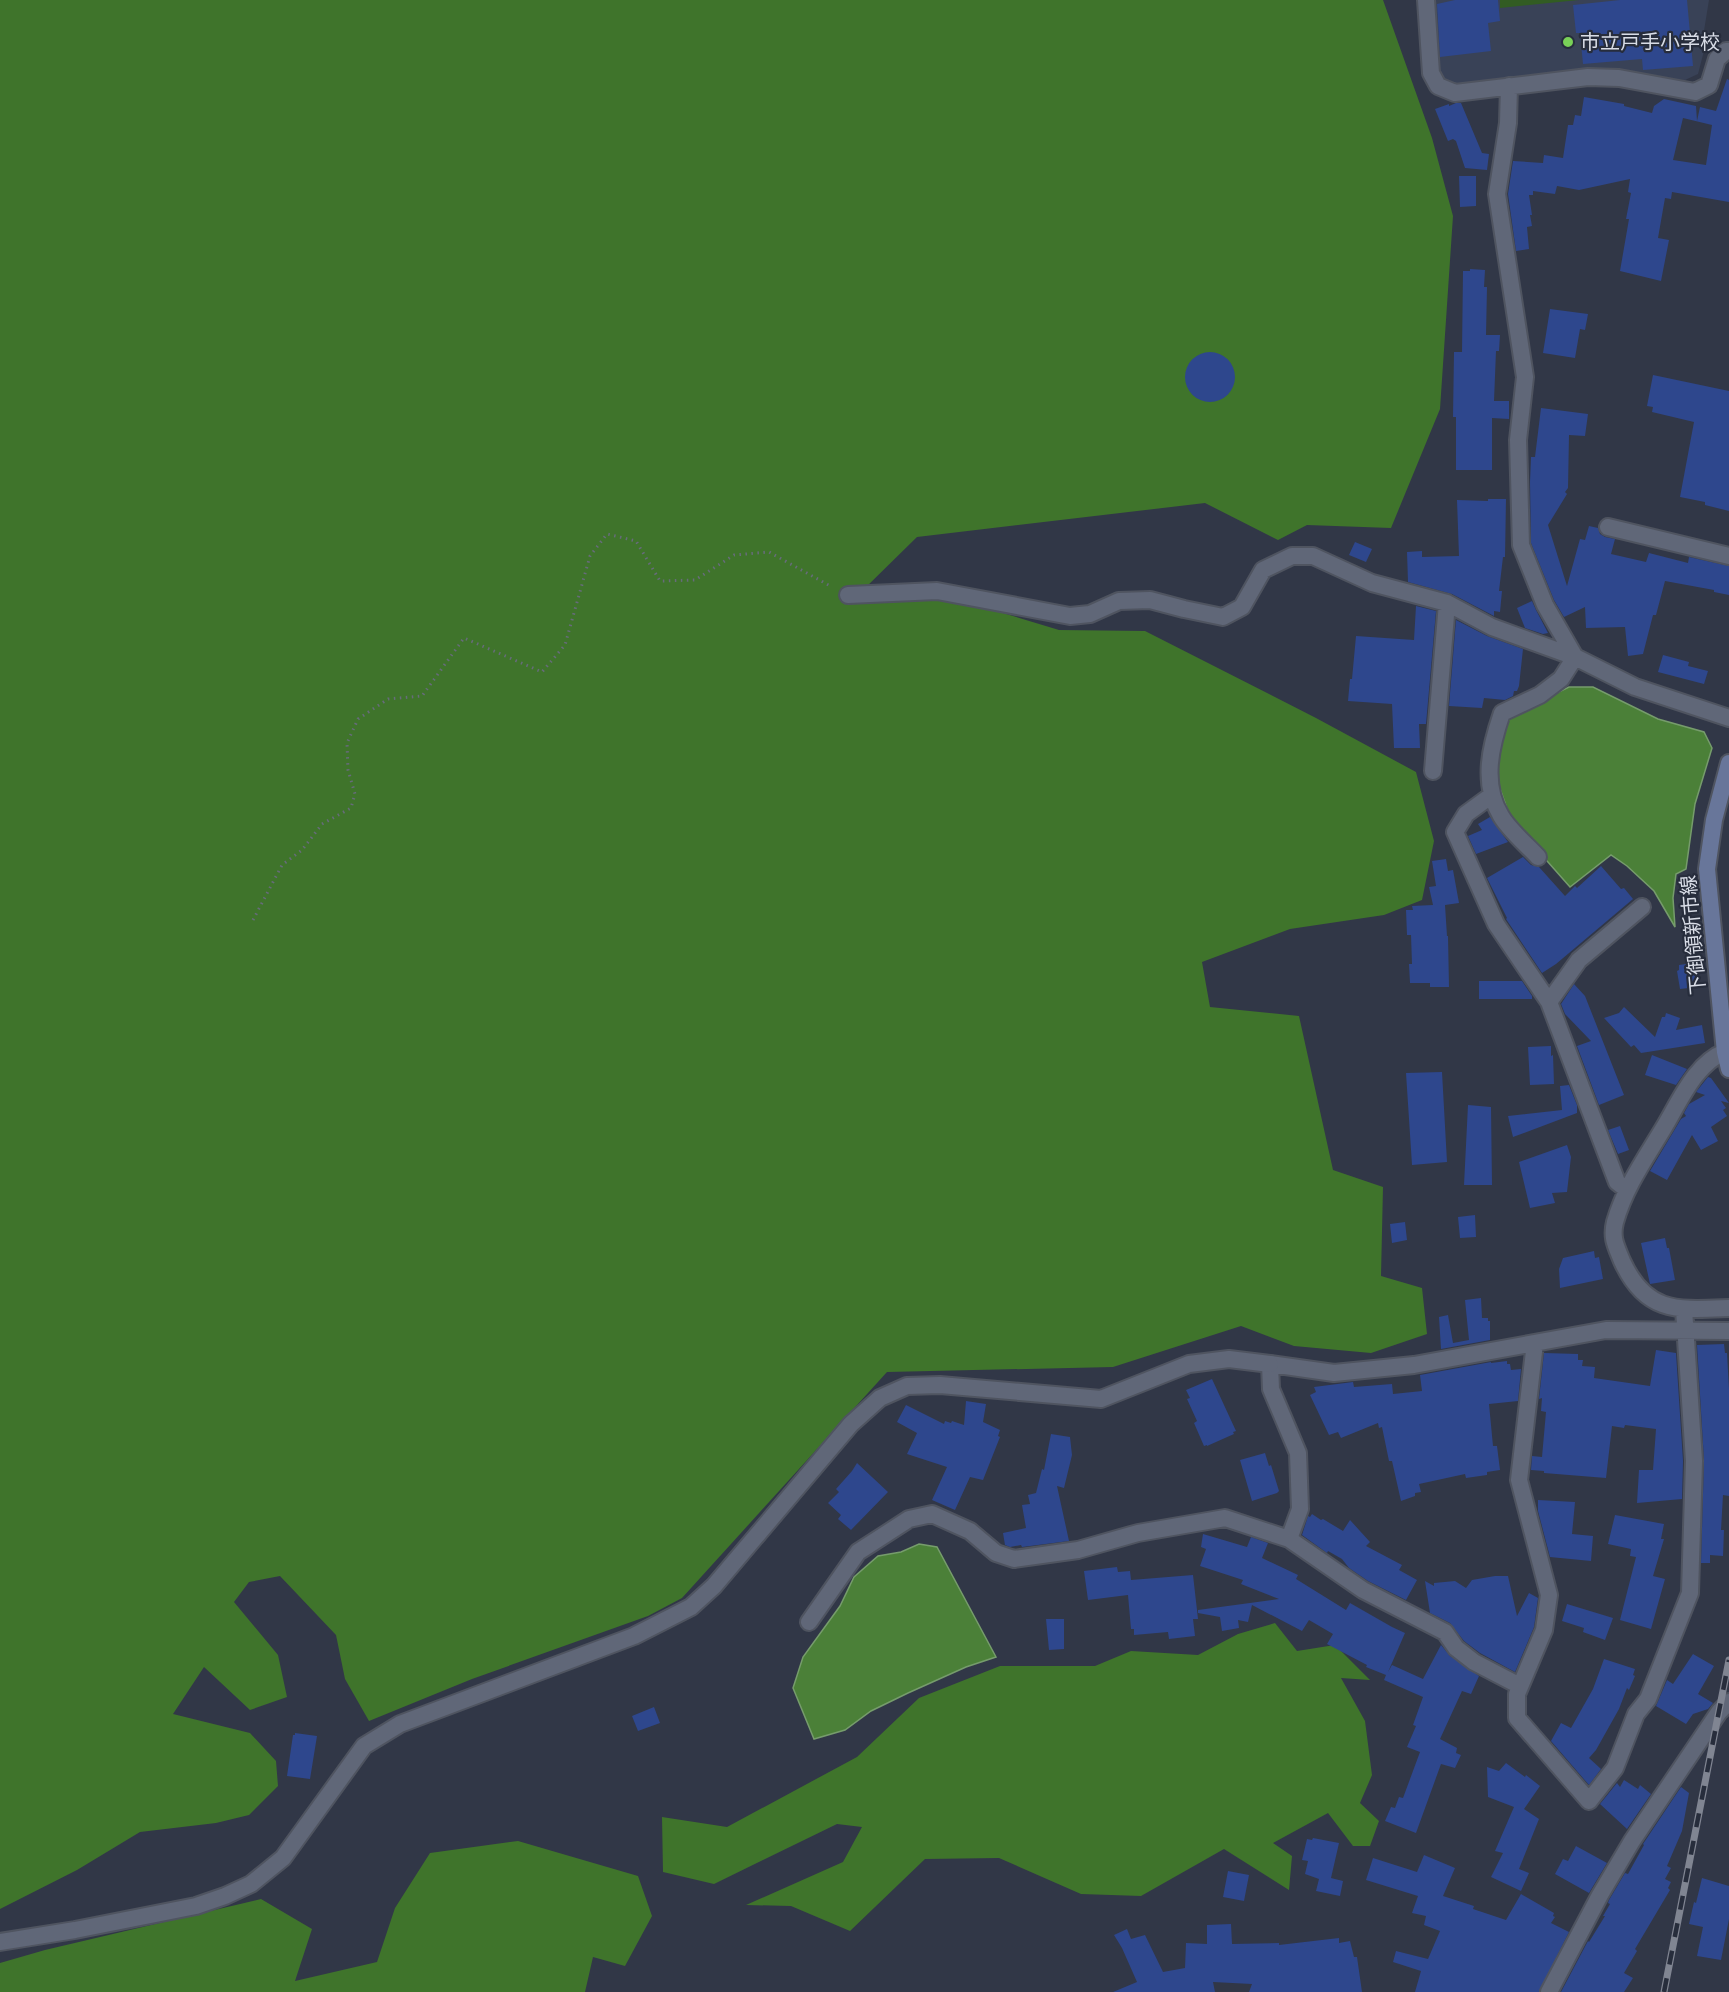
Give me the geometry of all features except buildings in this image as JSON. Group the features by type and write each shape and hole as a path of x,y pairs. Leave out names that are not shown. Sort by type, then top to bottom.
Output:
{"main road":[{"name":"下御領新市線","path":"1729,763 1714,820 1707,869 1725,1052 1729,1069"}],"street":[{"path":"1426,0 1431,73 1438,86 1455,93 1598,77 1619,78 1695,92 1709,85 1717,59 1729,51"},
{"path":"1509,86 1508,123 1497,194 1525,377 1518,440 1521,545 1545,605 1575,657"},
{"path":"1608,526 1729,556"},
{"path":"848,595 937,591 1070,616 1090,614 1119,601 1150,600 1223,617 1242,608 1263,570 1292,556 1313,556 1372,584 1447,603 1492,627 1575,657 1635,687 1729,718"},
{"path":"1433,771 1447,603"},
{"path":"1538,857 1501,816 1492,795 1489,767 1492,741 1503,713 1547,690 1561,679 1575,657"},
{"path":"1492,795 1466,814 1455,832 1496,924 1549,1002 1617,1182 1626,1189"},
{"path":"1549,1002 1579,960 1642,907"},
{"path":"1725,1052 1714,1056 1695,1077 1626,1189 1615,1224 1613,1240 1637,1287 1656,1303 1684,1310 1729,1308"},
{"path":"1535,1343 1519,1480 1540,1569 1549,1595 1544,1630 1517,1694 1517,1718 1589,1801 1615,1768 1636,1714 1648,1699 1689,1593 1694,1461 1684,1310"},
{"path":"0,1942 196,1906 251,1884 283,1858 364,1746 400,1724 634,1636 691,1607 714,1586 851,1424 880,1398 907,1386 940,1385 1101,1399 1189,1364 1229,1359 1334,1372 1414,1365 1606,1330 1729,1331"},
{"path":"1270,1364 1271,1389 1298,1453 1300,1509 1289,1539"},
{"path":"809,1622 858,1552 909,1519 932,1514 970,1531 996,1553 1014,1559 1078,1550 1138,1533 1225,1518 1289,1539 1363,1590 1445,1632 1456,1648 1474,1662 1521,1686"},
{"path":"1549,1992 1632,1840 1719,1712 1729,1702"}],"path":[{"path":"253,920 282,865 302,850 322,824 351,808 355,794 348,770 347,743 358,719 388,699 422,696 464,638 542,672 565,645 591,556 607,534 636,541 660,581 695,580 734,555 769,552 848,595"}],"shaded area":[{"path":"0,0 1383,0 1432,138 1453,216 1440,409 1391,528 1307,525 1278,540 1205,503 917,537 861,592 960,600 1059,630 1145,631 1416,772 1434,841 1422,900 1384,915 1290,929 1202,962 1210,1007 1299,1016 1333,1170 1383,1187 1381,1276 1422,1288 1427,1334 1371,1353 1294,1346 1241,1326 1113,1367 887,1372 682,1598 648,1616 472,1679 369,1721 345,1679 336,1635 280,1576 249,1582 234,1602 278,1655 287,1697 250,1710 204,1667 173,1714 250,1733 276,1761 278,1786 249,1815 216,1823 140,1832 77,1870 0,1909"},
{"name":"市立戸手小学校","path":"1430,0 1709,0 1703,37 1705,47 1698,74 1685,80 1579,70 1452,85 1442,83 1434,70"},
{"path":"1500,0 1579,0 1500,8"},
{"path":"1569,687 1593,687 1658,719 1704,732 1712,748 1695,804 1686,869 1676,874 1673,898 1675,927 1654,891 1627,866 1611,855 1570,887 1511,820 1498,783 1498,741 1507,717"},
{"path":"919,1544 937,1547 996,1657 966,1667 908,1693 871,1711 845,1730 814,1739 793,1688 803,1657 840,1606 854,1577 878,1556 901,1552"},
{"path":"1275,1623 1297,1651 1335,1645 1370,1680 1341,1678 1365,1721 1372,1775 1360,1803 1379,1821 1370,1846 1353,1846 1328,1813 1273,1843 1292,1856 1289,1890 1224,1849 1141,1896 1081,1894 999,1858 925,1859 850,1931 791,1906 746,1905 843,1862 862,1827 837,1824 714,1884 663,1872 662,1817 727,1827 857,1757 919,1698 1000,1666 1095,1666 1131,1651 1198,1655 1238,1634"},
{"path":"518,1841 638,1876 652,1916 625,1966 593,1957 585,1992 0,1992 0,1963 45,1950 261,1899 312,1929 295,1981 377,1962 395,1908 430,1853"}],"railway":[{"path":"1664,1992 1729,1660"}],"place":[{"name":"市立戸手小学校","path":"1568,42"}]}
